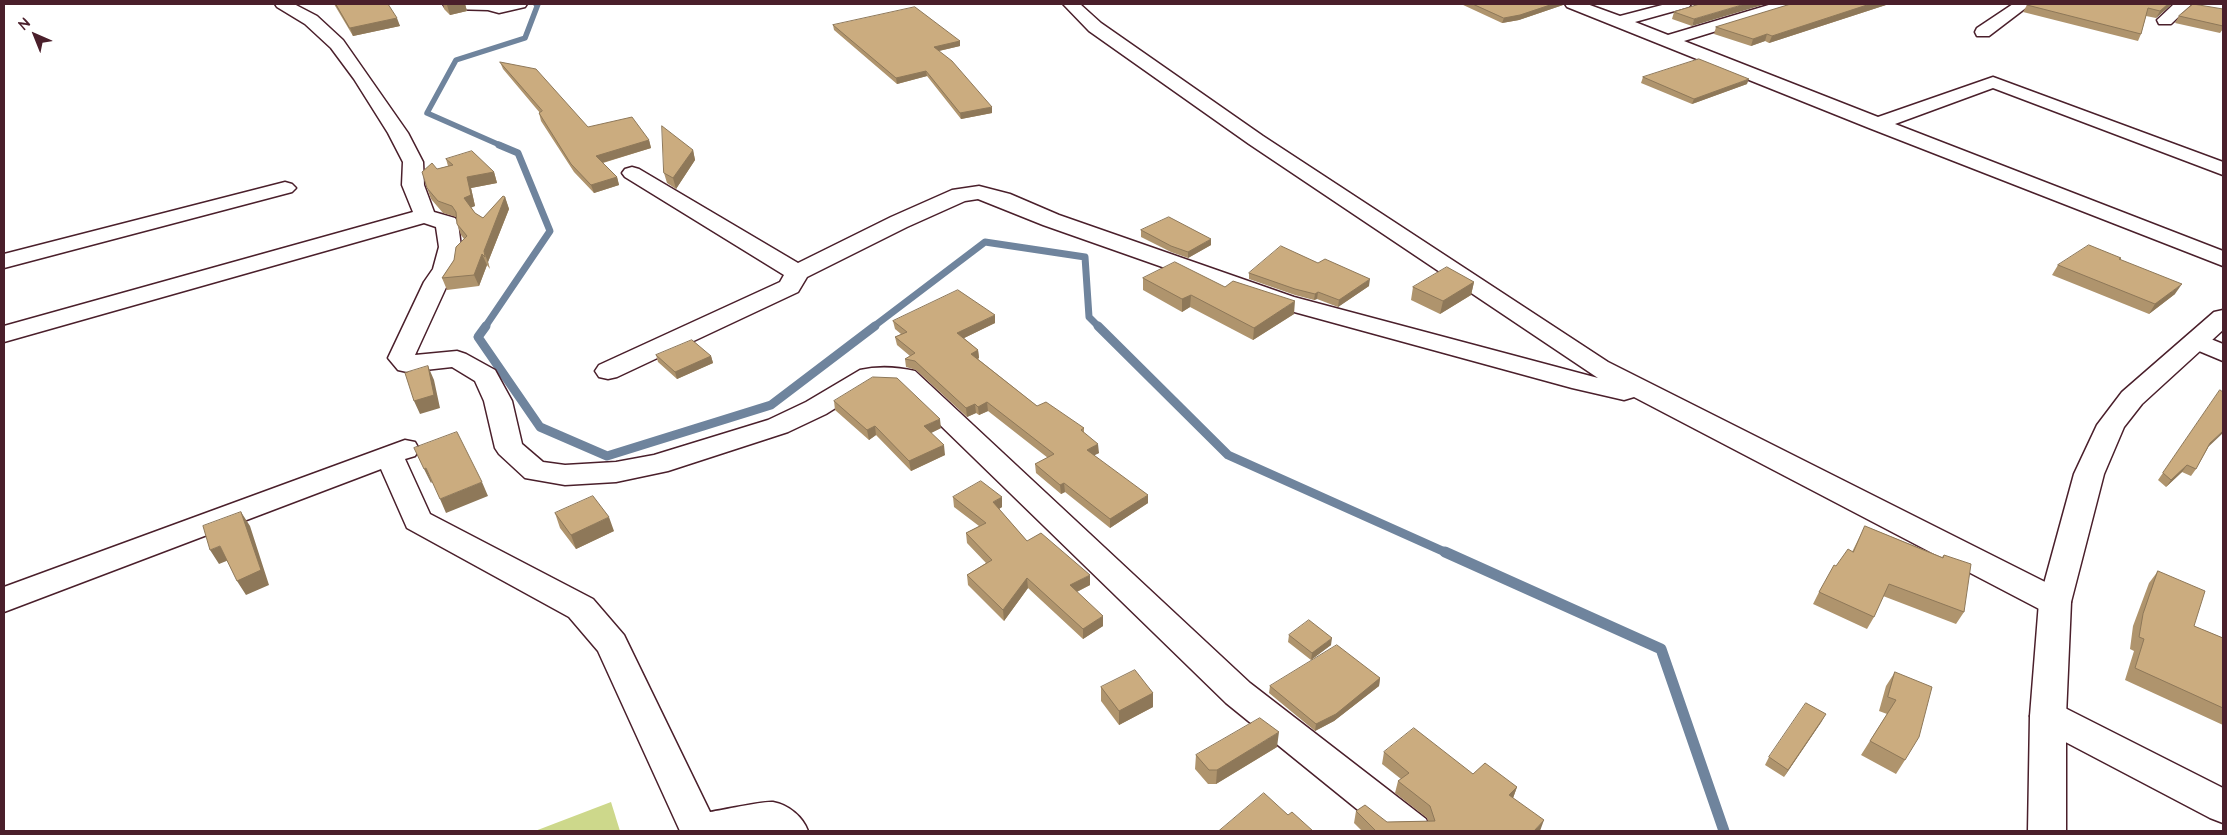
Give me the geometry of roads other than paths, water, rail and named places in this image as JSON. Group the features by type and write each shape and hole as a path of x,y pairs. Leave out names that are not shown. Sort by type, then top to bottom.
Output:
{"street":[{"path":"283,4 311,20 330,38 362,78 398,133 413,162 413,186 423,208 424,216"},
{"path":"451,4 489,5 499,8 515,5"},
{"path":"1071,4 1095,27 1256,140 1400,238 1599,368 2055,602"},
{"path":"1574,4 2223,259"},
{"path":"1618,22 1683,4"},
{"path":"1666,41 1788,4"},
{"path":"1983,32 2023,4"},
{"path":"2165,20 2184,4"},
{"path":"1876,124 1993,82 2223,169"},
{"path":"632,173 797,273"},
{"path":"4,261 284,188"},
{"path":"608,371 790,287 797,273 899,222 960,195 979,192 1002,199 1051,220 1286,302 1572,380 1662,400"},
{"path":"4,334 424,216 448,223 450,247 445,270 436,282 401,358 407,364 457,359 486,376 498,401 509,448 534,471 565,475 608,473 658,464 778,426 816,408 869,376 906,377 1238,693 1412,831"},
{"path":"2047,831 2048,716 2055,602 2089,474 2111,425 2132,398 2223,316"},
{"path":"2196,341 2223,353"},
{"path":"4,600 398,452 418,521 581,608 612,644 699,831 772,819 789,831"},
{"path":"2048,716 2223,806"}],"waterway":[{"path":"502,146 427,113 456,60 525,38 538,4 536,4"},
{"path":"485,327 550,231 518,153 499,145"},
{"path":"873,327 985,242 1085,257 1089,317 1098,326"},
{"path":"486,326 478,337 540,427 607,456 771,405 875,326"},
{"path":"1098,326 1228,455 1447,553"},
{"path":"1445,552 1661,649 1724,831"}]}
